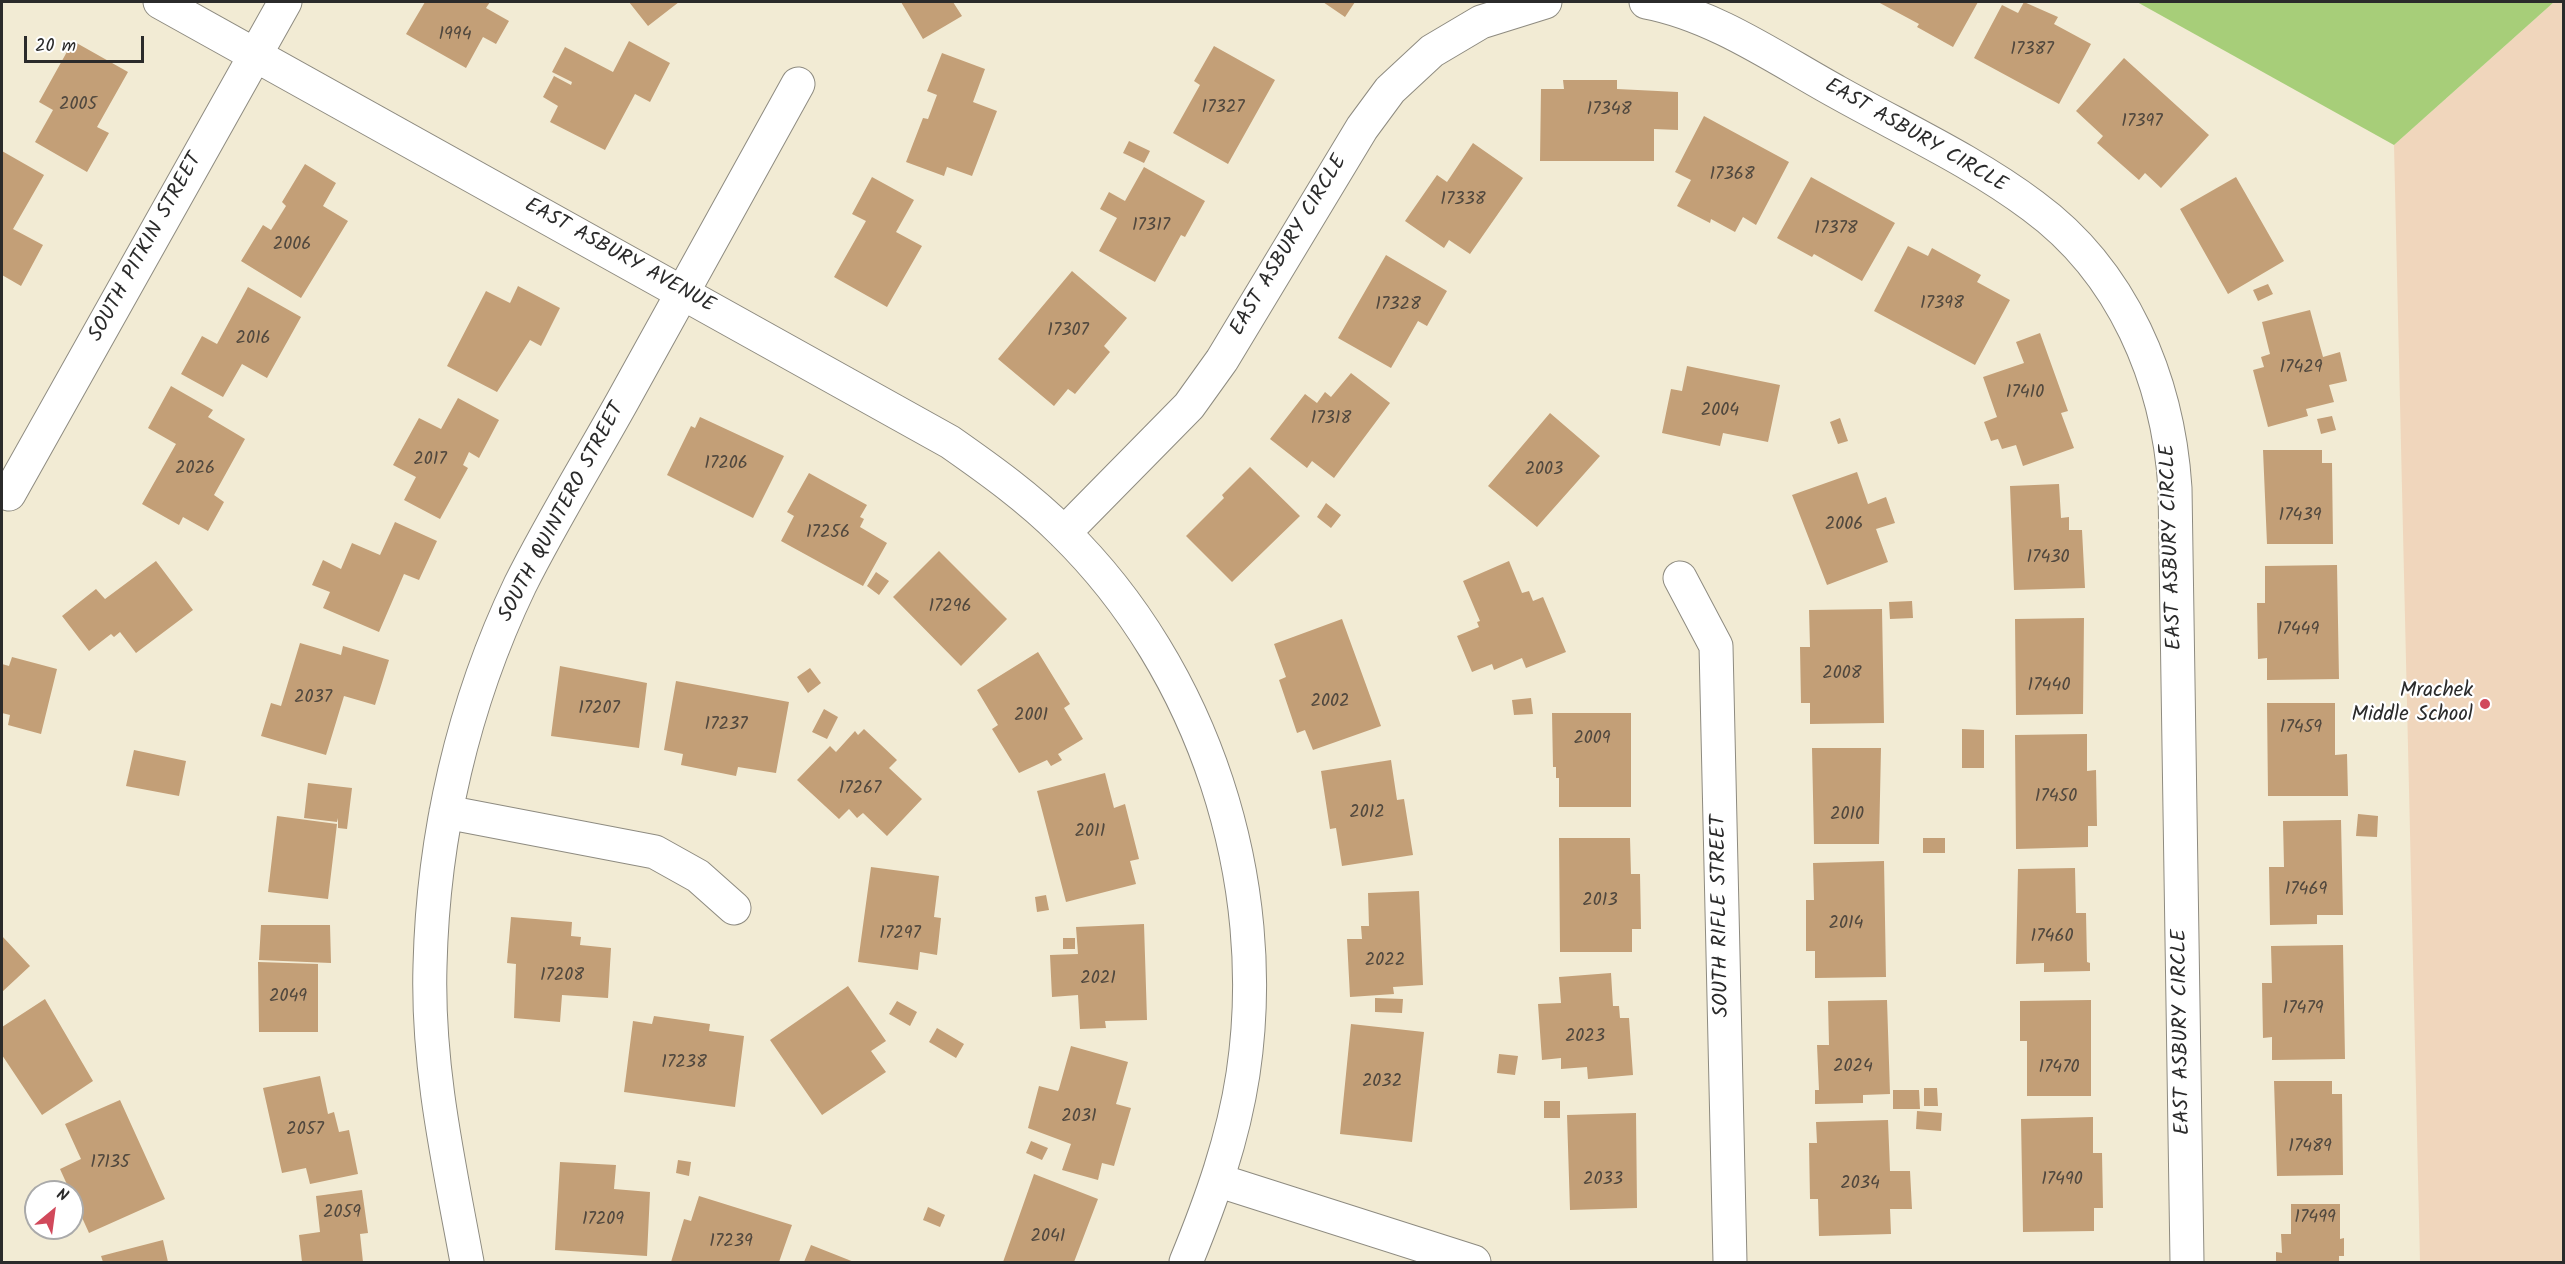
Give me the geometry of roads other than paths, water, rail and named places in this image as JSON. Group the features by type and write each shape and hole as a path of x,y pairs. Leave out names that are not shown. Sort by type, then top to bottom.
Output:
{"street":[{"name":"EAST ASBURY AVENUE","path":"160,2 950,442 1005,480 1064,532 1101,573 1141,626 1190,714 1215,776 1233,840 1245,906 1249,973 1243,1073 1230,1138 1186,1263"},
{"name":"SOUTH PITKIN STREET","path":"9,494 285,2"},
{"name":"EAST ASBURY CIRCLE","path":"1064,532 1188,406 1222,360 1362,128 1390,90 1432,51 1503,7 1545,2"},
{"name":"EAST ASBURY CIRCLE","path":"1646,2 1703,18 1988,175 2035,207 2077,245 2112,290 2141,340 2161,394 2172,450 2175,488 2187,1263"},
{"name":"SOUTH QUINTERO STREET","path":"467,1263 438,1108 430,1013 436,870 446,812 468,719 483,674 520,586 798,84"},
{"name":"SOUTH RIFLE STREET","path":"1680,578 1716,646 1730,1263"},
{"path":"446,812 655,852 698,876 734,908"},
{"path":"1217,1180 1474,1263"}],"place":[{"name":"Mrachek Middle School","path":"2485,704"}]}
